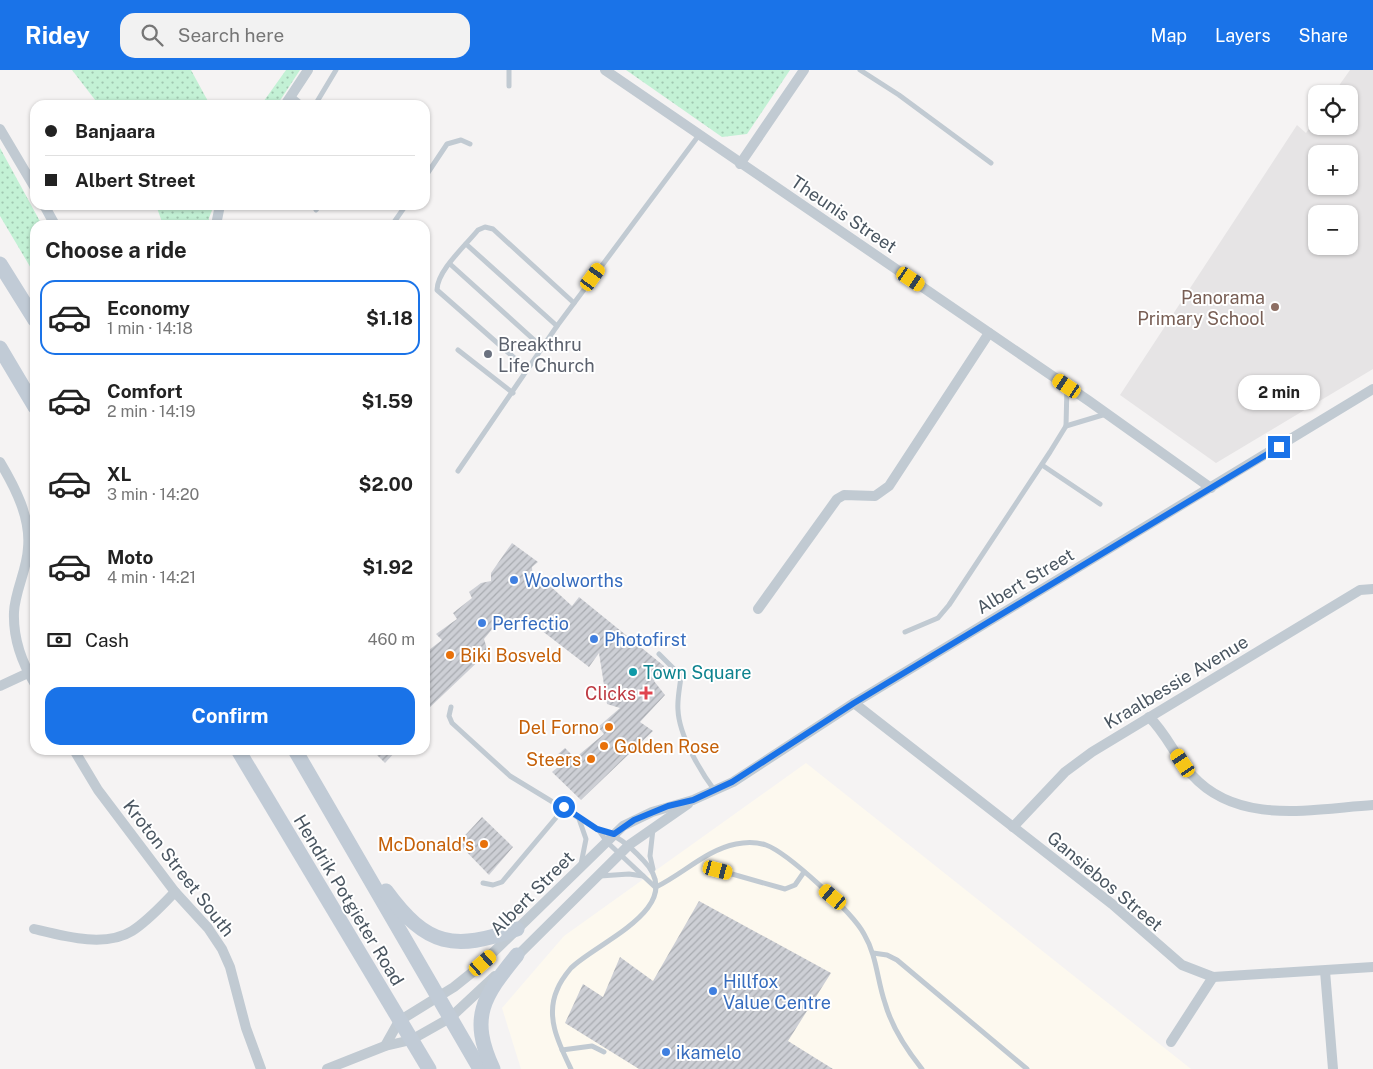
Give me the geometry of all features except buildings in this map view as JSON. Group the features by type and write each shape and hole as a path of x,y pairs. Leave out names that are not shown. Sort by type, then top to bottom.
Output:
{"main road":[{"path":"0,264 30,312"},
{"path":"0,348 30,399"},
{"name":"Hendrik Potgieter Road","path":"241,755 429,1069"},
{"name":"Hendrik Potgieter Road","path":"298,755 480,1069"},
{"path":"344,834 407,918 426,932 451,942 472,942 517,929"},
{"path":"493,1069 483,1048 480,1018 485,1000 518,955"}],"street":[{"path":"289,100 308,70"},
{"name":"Theunis Street","path":"605,70 1107,413 1211,488"},
{"path":"740,164 804,70"},
{"path":"0,129 30,180"},
{"path":"758,609 837,499 844,495 876,496 889,486 989,332"},
{"name":"Albert Street","path":"399,1021 438,997 474,971 580,866 611,838 640,817 715,791 748,772 854,703 1373,389"},
{"path":"0,462 22,505 26,526 28,547 14,611 18,644 30,676"},
{"name":"Kraalbessie Avenue","path":"1013,827 1065,772 1092,752 1360,590 1373,589"},
{"path":"0,686 28,673"},
{"name":"Gansiebos Street","path":"854,703 1112,904 1171,958 1196,972 1213,977 1373,967"},
{"path":"1149,717 1161,728 1192,775 1209,790 1248,809 1277,811 1373,805"},
{"name":"Kroton Street South","path":"77,755 98,790 175,892 208,928 222,950 230,967 246,1028 261,1069"},
{"name":"Albert Street","path":"327,1069 385,1046 411,1040 450,1018 518,955 629,845 693,800"},
{"path":"34,930 81,938 115,938 130,932 147,920 175,892"},
{"path":"1326,971 1333,1069"},
{"path":"1171,1042 1213,977"},
{"path":"385,1046 399,1021"}],"lane":[{"path":"318,100 336,70"},
{"path":"509,70 509,86"},
{"path":"860,70 899,95 991,163"},
{"path":"292,96 297,100"},
{"path":"458,471 557,326 699,135"},
{"path":"430,170 448,144 461,140 470,144"},
{"path":"528,370 437,290 437,280 478,230 485,227 493,229 574,303"},
{"path":"466,244 557,326"},
{"path":"450,264 542,348"},
{"path":"458,350 513,393"},
{"path":"904,632 938,618 949,605 1042,465 1066,426 1067,386"},
{"path":"1066,426 1107,413"},
{"path":"1042,465 1100,504"},
{"path":"660,654 681,676 679,720 701,773 715,791"},
{"path":"451,707 449,716 452,722 502,770 611,838 629,845 653,869"},
{"path":"483,883 492,885 502,882 564,807"},
{"path":"578,816 586,839 580,866"},
{"path":"571,1069 562,1050 552,1019 552,1009 562,980 571,968 634,924 652,903 656,887 650,849 653,828"},
{"path":"597,829 611,838 620,854 656,887"},
{"path":"656,887 671,880 713,852 738,843 766,845 777,850 851,915 864,933 874,953 885,1003 896,1031 908,1052 922,1069"},
{"path":"718,870 785,889 795,885 804,872"},
{"path":"599,876 629,874 644,876"},
{"path":"874,953 887,955 897,960 1027,1069"},
{"path":"562,1050 592,1046 604,1052"}],"shaded area":[{"name":"Panorama Primary School","path":"1350,70 1373,70 1373,369 1216,463 1120,395 1297,125 1306,133 1308,130 1308,135 1358,135 1358,85 1339,85"},
{"path":"806,763 1191,1069 521,1069 502,1008 564,936"}],"green space":[{"path":"72,70 191,70 207,100 95,100"},
{"path":"286,70 300,70 280,100 265,100"},
{"path":"626,70 790,70 747,134 722,137"},
{"path":"0,148 30,203 30,210 34,210 39,220 30,220 30,267 0,216"},
{"path":"158,210 212,210 209,220 161,220"}],"place":[{"name":"Panorama Primary School","path":"1275,307"},
{"name":"Breakthru Life Church","path":"488,354"},
{"name":"Woolworths","path":"514,580"},
{"name":"Perfectio","path":"482,623"},
{"name":"Photofirst","path":"594,639"},
{"name":"Biki Bosveld","path":"450,655"},
{"name":"Town Square","path":"633,672"},
{"name":"Clicks","path":"646,693"},
{"name":"Del Forno","path":"609,727"},
{"name":"Golden Rose","path":"604,746"},
{"name":"Steers","path":"591,759"},
{"name":"McDonald's","path":"484,844"},
{"name":"Hillfox Value Centre","path":"713,991"},
{"name":"ikamelo","path":"666,1052"}],"route":[{"path":"564,807 597,829 614,834 623,826 652,812 693,800 715,791 748,772 854,703 1279,447"}]}
